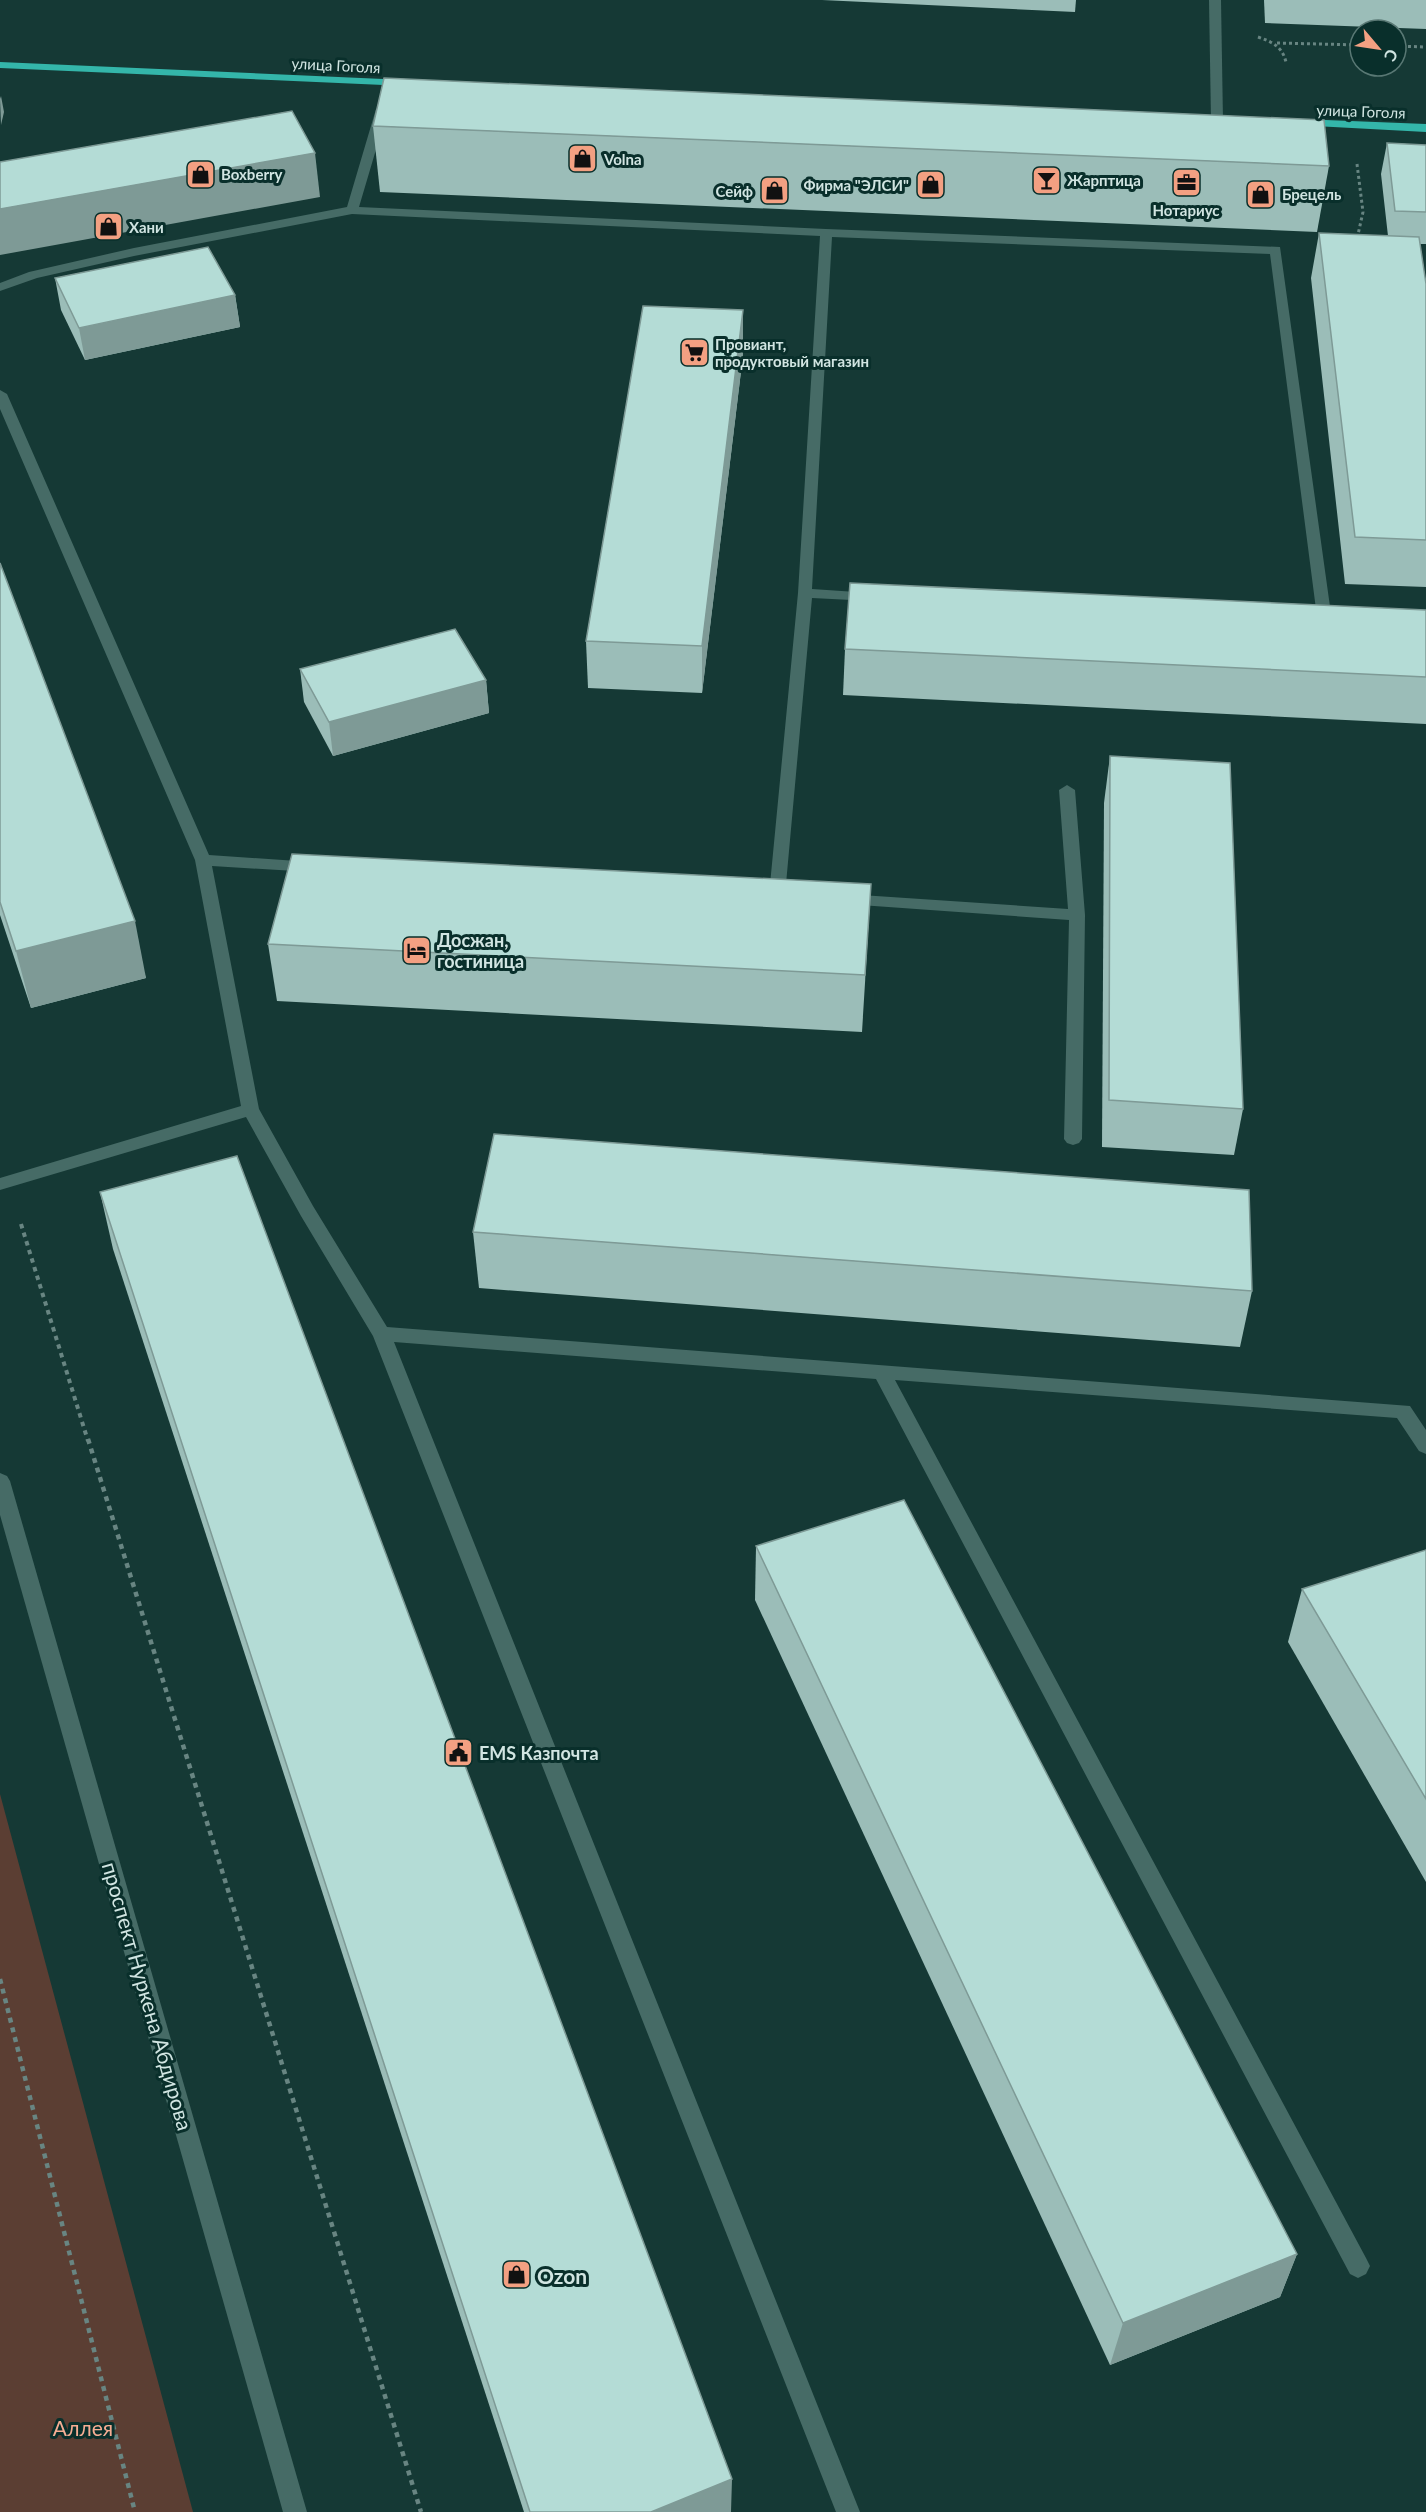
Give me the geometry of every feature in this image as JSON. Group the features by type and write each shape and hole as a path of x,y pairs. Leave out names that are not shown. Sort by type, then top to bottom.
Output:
{"highway":[{"name":"улица Гоголя","path":"0,65 416,84"},
{"name":"улица Гоголя","path":"1288,123 1426,128"}],"street":[{"path":"1215,0 1217,121"},
{"path":"352,210 376,126 392,83"},
{"path":"0,287 33,274 352,210 826,233 1276,250 1330,622 1301,620"},
{"path":"776,895 805,593 826,233"},
{"path":"0,394 203,860 250,1109 307,1211 382,1334 848,2512"},
{"path":"805,593 888,598"},
{"path":"1067,790 1077,915 1073,1139"},
{"path":"203,860 322,868"},
{"path":"834,898 1077,915"},
{"path":"4,1182 250,1109"},
{"path":"382,1334 1403,1411 1426,1446"},
{"path":"881,1371 1358,2266"},
{"name":"проспект Нуркена Абдирова","path":"0,1481 295,2512"}],"path":[{"path":"1276,43 1348,45"},
{"path":"1408,46 1426,47"},
{"path":"1355,243 1363,227 1363,205 1356,161"},
{"path":"4,1182 421,2512"},
{"path":"0,1979 135,2512"}],"green space":[{"name":"Аллея","path":"0,1794 193,2512 0,2512"}],"building":[{"path":"384,78 1324,120 1329,166 373,126"},
{"path":"292,111 315,153 0,209 0,162"},
{"path":"1387,143 1426,145 1426,212 1395,211"},
{"path":"1319,233 1419,237 1426,284 1426,540 1355,537"},
{"path":"208,247 235,295 79,328 55,278"},
{"path":"643,306 743,310 702,646 586,641"},
{"path":"0,563 135,921 16,951 0,902"},
{"path":"850,583 1426,610 1426,677 845,649"},
{"path":"455,629 486,680 329,722 300,669"},
{"path":"1110,756 1230,763 1243,1109 1109,1100"},
{"path":"292,854 871,884 865,975 268,944"},
{"path":"494,1134 1249,1190 1252,1291 473,1232"},
{"path":"237,1156 732,2479 651,2512 530,2512 100,1192"},
{"path":"904,1500 1297,2254 1123,2323 756,1546"},
{"path":"1426,1550 1426,1799 1302,1589"}],"place":[{"name":"Volna","path":"583,159"},
{"name":"Boxberry","path":"200,174"},
{"name":"Жарптица","path":"1046,180"},
{"name":"Нотариус","path":"1186,183"},
{"name":"Фирма \"ЭЛСИ\"","path":"930,185"},
{"name":"Сейф","path":"774,191"},
{"name":"Брецель","path":"1261,194"},
{"name":"Хани","path":"108,227"},
{"name":"Провиант, продуктовый магазин","path":"694,353"},
{"name":"Досжан, гостиница","path":"416,950"},
{"name":"EMS Казпочта","path":"458,1753"},
{"name":"Ozon","path":"516,2275"}]}
